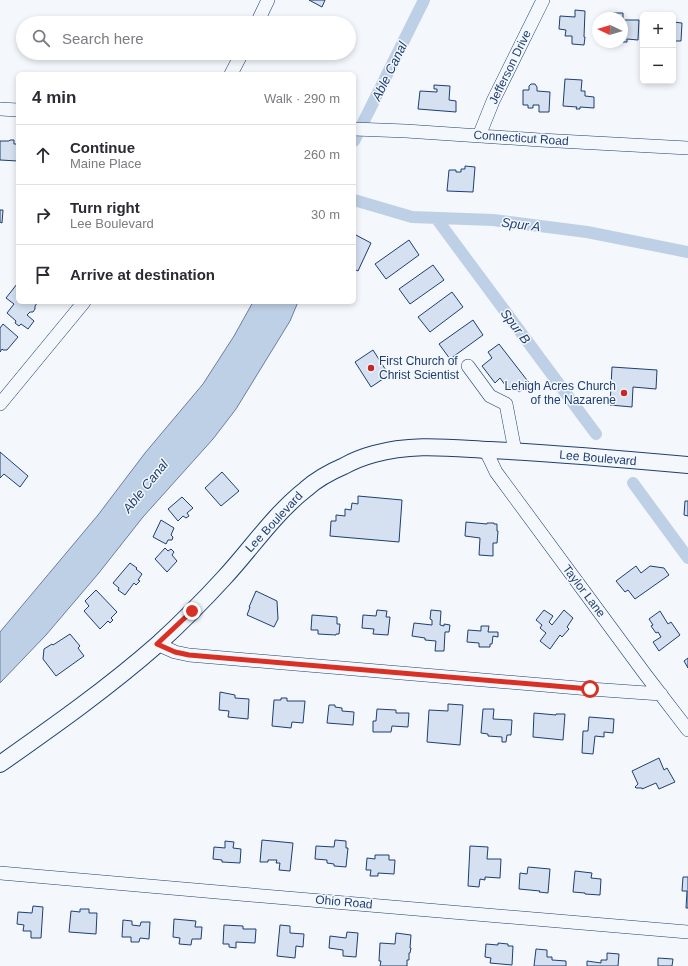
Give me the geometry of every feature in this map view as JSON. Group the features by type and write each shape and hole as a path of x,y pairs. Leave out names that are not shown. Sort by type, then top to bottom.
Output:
{"main road":[{"name":"Lee Boulevard","path":"0,764 118,678 157,644 224,578 280,512 294,499 331,472 361,458 404,448 425,446 515,451 688,465"}],"street":[{"path":"260,16 268,0"},
{"name":"Jefferson Drive","path":"479,136 493,101 543,0"},
{"path":"232,72 238,60"},
{"path":"0,109 16,110"},
{"name":"Connecticut Road","path":"356,129 688,148"},
{"path":"0,404 82,304"},
{"path":"468,366 490,396 506,404 515,451"},
{"name":"Taylor Lane","path":"485,449 496,472 688,730"},
{"path":"157,644 175,652 189,655 661,694"},
{"name":"Ohio Road","path":"0,873 688,932"}],"water":[{"path":"252,304 297,304 290,321 236,409 213,439 143,517 98,574 46,635 0,683 0,632 98,515 145,453 203,384 234,336"}],"building":[{"path":"309,0 325,0 322,7"},
{"path":"575,10 585,11 584,45 572,44 572,36 565,36 566,30 559,29 560,16 575,17"},
{"path":"628,20 639,20 638,40 628,39"},
{"path":"676,22 682,23 681,41 676,41"},
{"path":"565,79 582,80 581,91 585,91 585,96 594,97 594,108 580,107 580,109 576,109 577,107 563,106"},
{"path":"531,84 535,84 537,91 550,92 549,112 539,112 539,105 533,105 533,108 528,108 528,105 523,105 523,90 529,90 529,86"},
{"path":"434,85 450,86 449,100 456,101 456,112 418,109 420,91 437,92 437,89 434,89"},
{"path":"14,140 14,144 16,144 16,161 0,160 0,141"},
{"path":"465,166 475,167 473,192 447,191 449,170 461,172 461,169 465,169"},
{"path":"0,210 3,210 2,223 0,222"},
{"path":"356,235 371,243 358,271 356,270"},
{"path":"409,240 419,255 386,279 375,264"},
{"path":"433,265 444,280 410,304 399,289"},
{"path":"16,285 16,304 36,304 33,312 30,312 27,315 34,321 28,329 21,324 19,326 15,323 16,321 7,313 14,304 6,298"},
{"path":"452,292 463,307 430,332 418,317"},
{"path":"473,320 483,335 450,359 439,344"},
{"path":"3,324 18,337 7,350 2,349 0,352 0,328"},
{"path":"499,344 530,384 519,392 513,385 508,389 500,378 495,383 482,366 492,358 488,352"},
{"path":"373,350 389,375 371,387 355,362"},
{"path":"612,367 657,370 656,389 633,387 632,407 610,405"},
{"path":"0,452 28,476 20,487 4,474 0,478"},
{"path":"222,472 239,491 221,506 205,488"},
{"path":"358,496 402,500 399,542 330,536 331,521 336,521 336,515 345,516 345,509 351,510 352,503 358,504"},
{"path":"182,497 193,508 187,513 189,516 186,518 183,516 178,521 168,509"},
{"path":"685,501 688,501 688,516 684,515"},
{"path":"161,520 174,528 171,535 173,537 172,540 168,540 166,544 153,537"},
{"path":"466,522 497,524 497,543 493,543 493,556 479,555 480,538 465,536"},
{"path":"165,548 168,551 171,549 174,552 172,555 177,561 167,572 155,559"},
{"path":"130,563 142,574 138,580 140,581 136,585 134,583 125,595 118,590 119,588 113,583"},
{"path":"636,566 641,573 650,566 664,568 669,575 635,599 628,590 625,592 616,581"},
{"path":"96,590 117,612 111,618 113,620 110,623 108,621 100,629 84,611 89,606 85,601"},
{"path":"256,591 277,601 278,619 274,627 247,615"},
{"path":"377,610 387,611 386,617 390,617 388,635 373,634 374,629 362,628 363,615 376,616"},
{"path":"431,610 441,611 440,625 450,625 449,632 445,632 444,651 435,651 436,641 425,640 425,638 412,636 414,623 432,625 432,620 430,619"},
{"path":"544,610 553,616 549,622 552,625 564,610 573,618 567,627 569,629 562,637 560,635 550,649 540,641 546,633 540,628 542,625 536,620"},
{"path":"660,611 668,624 671,622 680,635 659,651 653,642 661,637 651,626 653,625 649,619"},
{"path":"312,615 337,617 337,624 340,624 339,634 318,634 318,630 311,630"},
{"path":"481,626 489,626 488,632 498,632 498,637 493,636 490,647 479,647 479,643 467,642 468,630 481,631"},
{"path":"70,634 80,646 78,648 84,656 56,676 43,659 44,649"},
{"path":"688,658 688,668 684,661"},
{"path":"220,692 235,695 235,698 249,699 248,719 228,717 229,711 219,710"},
{"path":"281,698 287,698 287,701 305,701 303,723 292,722 291,728 272,726 274,700 281,700"},
{"path":"448,704 463,705 460,745 427,742 429,710 448,711"},
{"path":"329,705 335,705 335,707 342,708 342,711 354,712 353,725 327,723"},
{"path":"377,709 396,710 396,713 409,713 408,727 392,726 391,732 373,732 373,721 376,721"},
{"path":"483,709 494,709 493,719 512,720 511,735 507,735 506,742 502,742 502,737 488,736 488,734 481,733"},
{"path":"534,713 556,715 565,714 563,740 533,737"},
{"path":"589,717 614,719 613,733 604,732 604,737 595,736 593,754 582,753 583,731 588,731"},
{"path":"659,758 664,770 667,768 675,782 659,789 656,783 642,789 636,788 635,787 638,784 632,771"},
{"path":"262,840 293,843 290,871 279,870 280,863 276,863 277,860 260,862"},
{"path":"335,840 346,841 346,848 348,848 346,867 334,866 334,864 327,863 327,860 315,859 316,846 334,847"},
{"path":"225,841 234,842 233,848 241,849 240,863 222,862 222,860 213,859 214,847 225,848"},
{"path":"470,846 488,847 487,859 501,859 500,878 485,877 485,880 480,879 479,887 468,886"},
{"path":"375,855 389,855 389,860 395,860 394,874 378,873 378,876 370,876 371,870 366,870 367,858 375,859"},
{"path":"528,867 550,869 548,893 519,889 520,873 527,874"},
{"path":"575,871 592,873 591,878 601,879 600,895 573,892"},
{"path":"683,877 688,877 688,908 686,908 687,891 682,891"},
{"path":"33,906 43,907 41,938 31,938 31,931 23,931 24,925 17,924 18,912 32,913"},
{"path":"80,909 89,909 89,913 97,913 96,934 69,932 71,911 80,912"},
{"path":"174,919 196,921 195,927 202,927 201,939 192,939 191,945 179,944 180,938 173,937"},
{"path":"123,920 132,921 132,925 140,926 141,922 150,922 149,939 140,938 139,942 131,942 131,937 122,937"},
{"path":"224,925 243,926 243,929 256,929 255,943 236,942 236,948 229,947 229,944 223,944"},
{"path":"280,925 290,926 290,933 304,934 303,947 296,946 295,958 277,956"},
{"path":"347,932 358,933 356,957 343,956 343,950 329,948 330,936 346,938"},
{"path":"396,933 411,935 411,948 409,960 407,960 407,966 380,966 380,943 395,944"},
{"path":"498,943 513,946 512,965 490,963 491,958 485,957 486,944 498,945"},
{"path":"536,949 547,950 547,957 552,957 552,960 566,961 566,966 534,966"},
{"path":"607,953 619,954 618,966 587,966 587,961 601,963 601,960 607,960"},
{"path":"658,958 673,959 672,966 658,966"}],"waterway":[{"name":"Able Canal","path":"356,137 424,0"},
{"name":"Spur A","path":"356,201 412,217 493,220 587,232 688,252"},
{"name":"Spur B","path":"436,218 596,434"},
{"name":"Spur B","path":"633,483 688,558"}],"place":[{"name":"First Church of Christ Scientist","path":"371,368"},
{"name":"Lehigh Acres Church of the Nazarene","path":"624,393"}],"route":[{"path":"192,611 157,644 175,652 189,655 590,689"}]}
